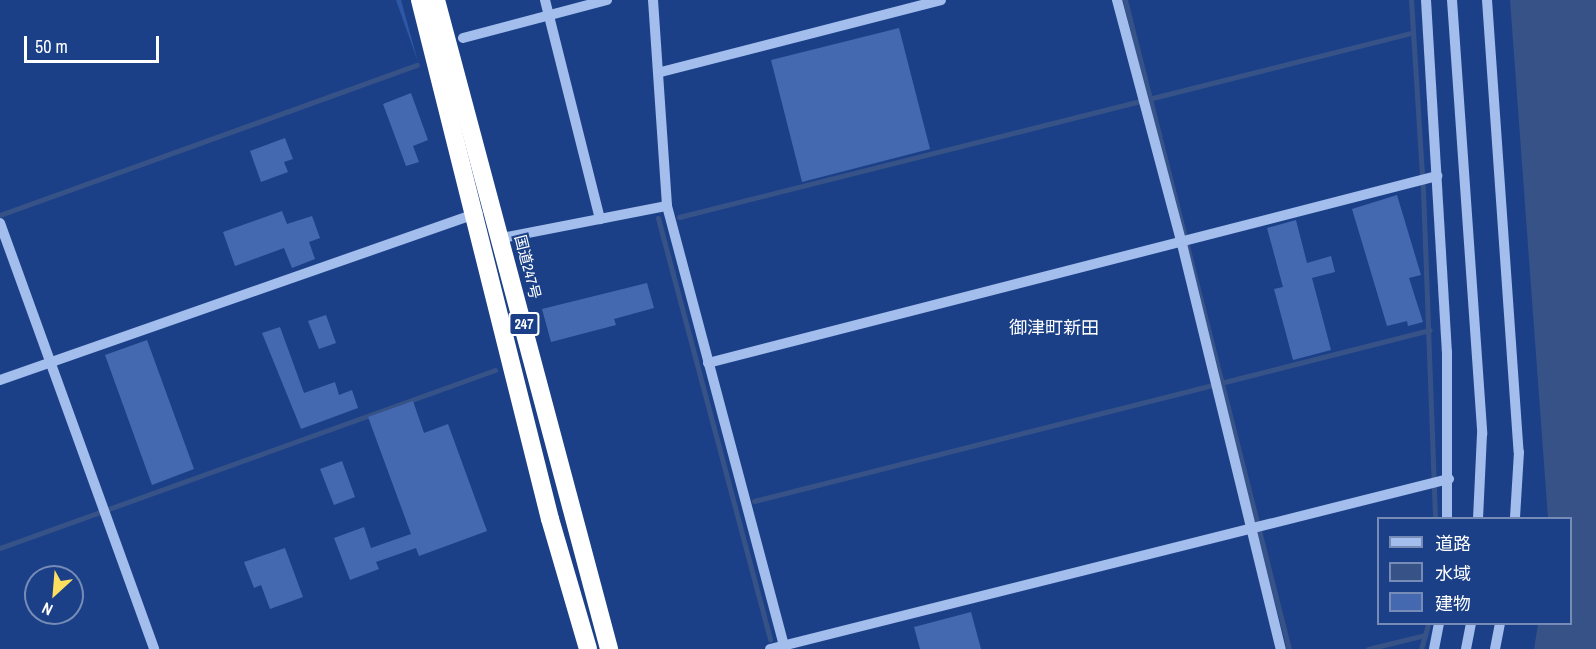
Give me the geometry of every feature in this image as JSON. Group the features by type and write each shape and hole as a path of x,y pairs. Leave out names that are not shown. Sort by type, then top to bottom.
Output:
{"highway":[{"name":"247","path":"420,0 550,519 588,649"},
{"name":"国道247号","path":"436,0 502,238 609,649"}],"street":[{"path":"545,0 600,219"},
{"path":"463,38 607,0"},
{"path":"653,0 661,72 667,206 785,647"},
{"path":"661,72 941,0"},
{"path":"1117,0 1181,240 1281,649"},
{"path":"1426,0 1448,352 1447,517"},
{"path":"1452,0 1482,434 1478,517"},
{"path":"1487,0 1519,452 1515,517"},
{"path":"708,363 1437,176"},
{"path":"502,238 667,206"},
{"path":"0,380 492,207"},
{"path":"0,223 48,363 154,649"},
{"path":"770,649 1250,526 1449,479"},
{"path":"1434,649 1439,625"},
{"path":"1466,649 1471,625"},
{"path":"1495,649 1500,625"}],"shaded area":[{"path":"396,0 401,0 418,62"}],"water":[{"path":"1510,0 1596,0 1596,649 1534,649 1538,625 1572,625 1572,517 1548,517"}],"building":[{"path":"899,28 930,149 802,182 771,60"},
{"path":"411,93 428,140 413,146 419,162 406,166 383,104"},
{"path":"285,138 293,159 284,162 288,172 261,182 250,151"},
{"path":"1397,195 1421,275 1409,278 1423,322 1408,326 1407,321 1387,326 1352,209"},
{"path":"282,211 287,224 312,216 320,238 309,242 315,259 292,268 284,248 235,266 223,232"},
{"path":"1296,220 1307,263 1331,256 1335,272 1312,278 1331,350 1293,360 1274,289 1283,287 1267,228"},
{"path":"647,283 654,308 614,319 616,325 551,342 542,309"},
{"path":"326,315 336,343 319,349 308,321"},
{"path":"280,327 304,393 335,382 339,395 352,390 358,408 301,429 262,333"},
{"path":"147,340 194,469 152,485 105,355"},
{"path":"413,401 424,433 448,424 487,531 419,556 416,548 376,562 379,569 350,580 334,538 364,527 371,548 411,534 368,417"},
{"path":"342,461 355,497 334,505 320,469"},
{"path":"285,548 303,597 270,609 261,585 254,588 244,562"},
{"path":"971,612 981,649 920,649 914,627"}],"waterway":[{"path":"1125,0 1289,649"},
{"path":"1411,0 1423,190 1435,517"},
{"path":"679,217 1411,33"},
{"path":"0,215 417,65"},
{"path":"658,218 770,639"},
{"path":"754,501 1430,330"},
{"path":"0,548 495,370"},
{"path":"1421,649 1428,625"},
{"path":"1368,649 1425,635"}],"district":[{"name":"御津町新田","path":"1054,328"}]}
